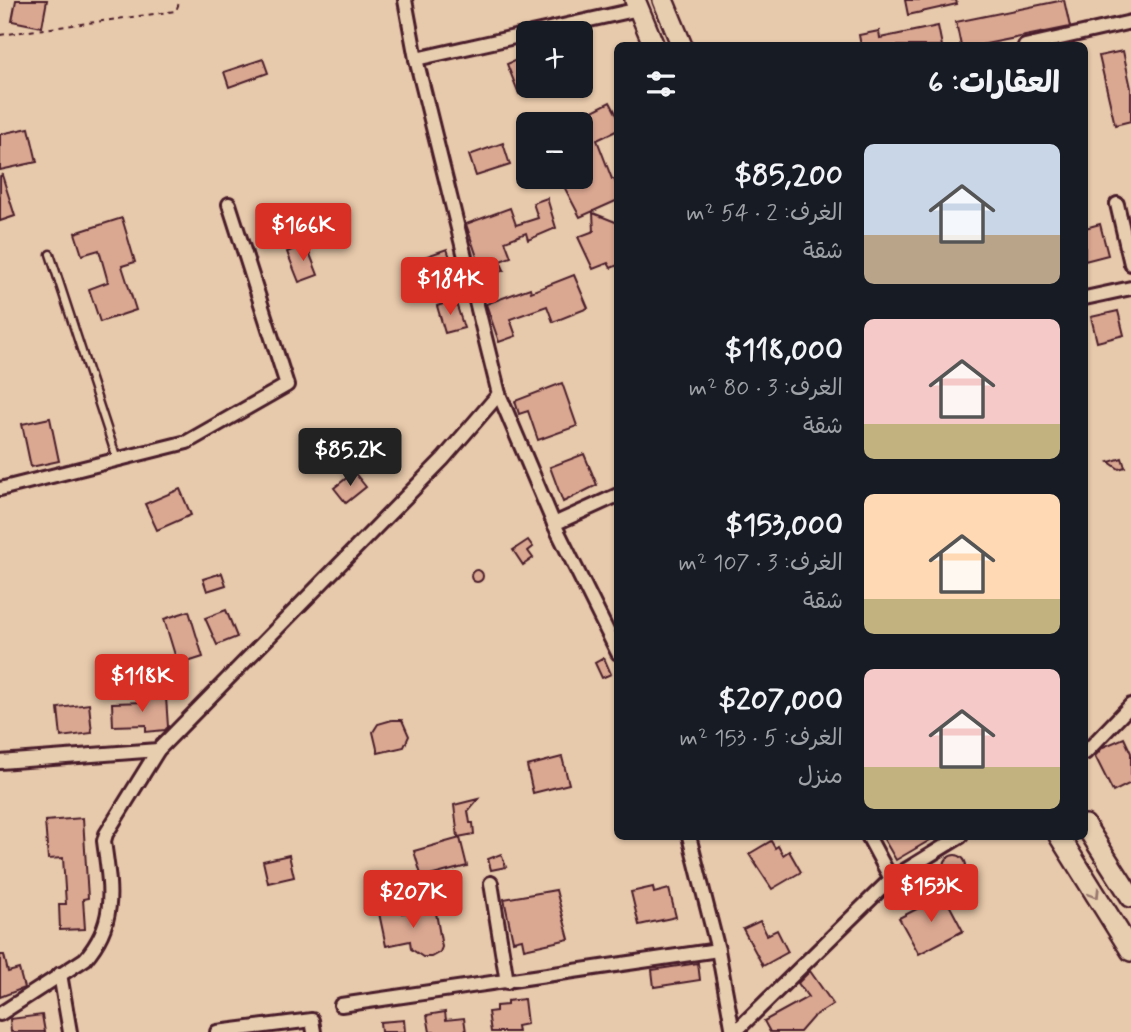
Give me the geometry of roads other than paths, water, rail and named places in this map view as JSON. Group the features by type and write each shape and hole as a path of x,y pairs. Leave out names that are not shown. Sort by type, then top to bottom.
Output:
{"highway":[{"path":"663,0 680,42"},
{"path":"637,4 652,42"},
{"path":"1088,830 1131,897"},
{"path":"1062,840 1131,951"}],"street":[{"path":"405,0 416,59 499,394 554,524 614,645"},
{"path":"576,21 637,4"},
{"path":"1043,42 1131,22"},
{"path":"416,59 516,37"},
{"path":"0,489 187,442 287,385 229,204"},
{"path":"1117,204 1131,264"},
{"path":"1088,298 1131,288"},
{"path":"0,1014 85,958 103,932 111,895 104,841 106,834 158,750 443,459 499,394"},
{"path":"554,524 614,497"},
{"path":"1088,749 1131,705"},
{"path":"0,762 158,750"},
{"path":"690,840 718,950 734,1032"},
{"path":"870,840 891,879"},
{"path":"734,1032 891,879 954,840"},
{"path":"491,883 508,982"},
{"path":"341,1005 718,950"},
{"path":"60,974 70,1032"},
{"path":"217,1032 312,1020 314,1032"}],"lane":[{"path":"50,254 117,461"}]}
